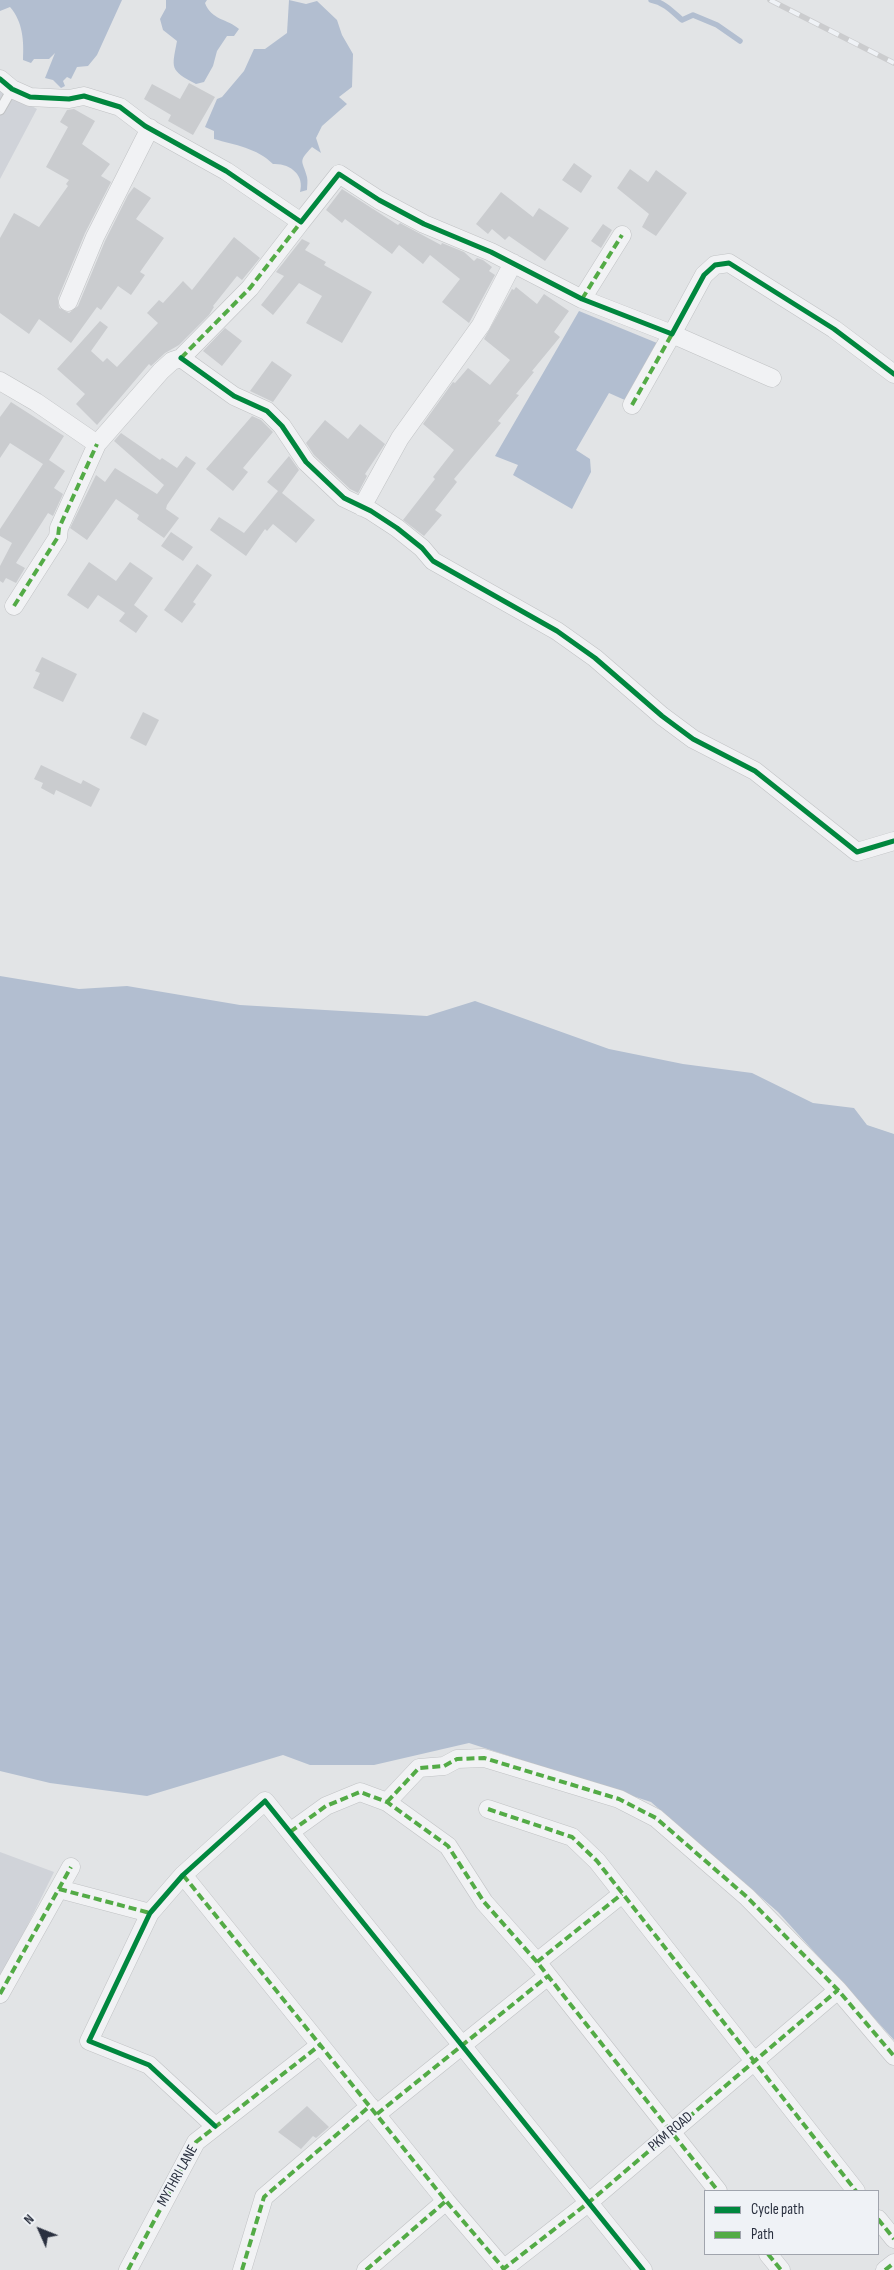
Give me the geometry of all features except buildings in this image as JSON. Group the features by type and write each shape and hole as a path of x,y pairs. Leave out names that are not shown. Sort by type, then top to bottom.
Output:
{"street":[{"path":"6,84 30,97 69,99 84,96 120,107 150,128 226,171 301,222"},
{"path":"68,302 95,237 150,128"},
{"path":"14,606 58,537 59,528 97,444 161,371 172,361 181,358 250,288 339,174 379,200 424,224 513,263 582,299 672,334 772,378"},
{"path":"582,299 622,235"},
{"path":"362,507 400,438 481,325 513,263"},
{"path":"632,405 704,275 715,265 729,263 834,329 894,374"},
{"path":"181,358 234,396 267,412 282,426 317,475 344,498 397,528 422,548 433,561 557,631 595,658 662,716 693,738 755,771 856,852 894,841"},
{"path":"0,381 36,402 97,444"},
{"path":"387,1802 419,1768 444,1766 457,1759 484,1758 619,1799 656,1818 679,1840 747,1897 838,1990 894,2056"},
{"path":"290,1832 326,1806 360,1792 387,1802 448,1846 484,1902 542,1969 717,2190"},
{"path":"216,2126 149,2065 89,2041 150,1913 183,1875 265,1801 643,2270"},
{"path":"488,1810 572,1837 597,1861 855,2190"},
{"path":"0,1994 71,1868"},
{"path":"183,1875 503,2270"},
{"path":"59,1889 150,1913"},
{"path":"242,2270 264,2197 373,2110 462,2045 622,1894"},
{"name":"PKM ROAD","path":"503,2270 588,2203 838,1990"},
{"name":"MYTHRI LANE","path":"128,2270 196,2142 320,2045"},
{"path":"366,2270 446,2201"},
{"path":"879,2220 894,2239"},
{"path":"769,2255 781,2270"},
{"path":"885,2270 894,2263"}],"lane":[{"path":"0,110 6,84"}],"shaded area":[{"path":"0,88 37,109 0,179"},
{"path":"0,1852 54,1872 0,1981"}],"water":[{"path":"0,0 122,0 97,55 88,66 77,67 71,79 67,77 63,81 65,86 61,88 53,80 45,78 55,53 49,59 34,59 31,63 23,60 23,39 18,19 10,7 0,11"},
{"path":"166,0 207,0 205,3 211,13 239,29 234,36 227,36 217,51 213,66 204,82 196,84 181,75 174,67 177,41 163,30 160,19 166,8"},
{"path":"289,0 306,4 317,1 337,20 342,35 353,54 352,87 339,97 347,104 322,126 316,138 321,153 312,147 304,156 302,162 307,179 307,190 300,192 300,180 295,171 279,164 273,164 260,154 245,148 214,139 214,131 205,127 217,99 222,97 244,71 254,49 265,49 287,33"},
{"path":"579,311 657,343 627,401 609,393 576,450 590,459 591,472 572,509 513,475 518,465 495,456"},
{"path":"0,976 79,989 127,986 240,1005 427,1016 475,1001 609,1049 683,1064 752,1073 813,1103 854,1108 867,1125 894,1134 894,2040 778,1912 651,1802 469,1743 374,1765 310,1765 283,1755 147,1796 50,1783 0,1771"}],"waterway":[{"path":"651,0 664,5 682,20 693,15 717,25 740,41"}],"railway":[{"path":"770,0 894,63"}],"marked path":[{"path":"181,358 250,288 301,222"},
{"path":"582,299 622,235"},
{"path":"632,405 672,334"},
{"path":"14,606 58,537 59,528 97,444"},
{"path":"387,1802 419,1768 444,1766 457,1759 484,1758 619,1799 656,1818 747,1897 838,1990 894,2056"},
{"path":"290,1832 326,1806 360,1792 387,1802 448,1846 484,1902 537,1962 717,2190"},
{"path":"488,1809 572,1837 597,1861 855,2190"},
{"path":"0,1994 71,1867"},
{"path":"183,1875 446,2201 505,2270"},
{"path":"59,1889 150,1913"},
{"path":"537,1962 622,1894"},
{"path":"377,2114 548,1976"},
{"path":"502,2270 588,2203 838,1990"},
{"path":"128,2270 196,2142 320,2045"},
{"path":"242,2270 264,2197 370,2106"},
{"path":"366,2270 446,2201"},
{"path":"879,2220 894,2239"},
{"path":"769,2255 781,2270"},
{"path":"885,2270 894,2263"}],"cycle path":[{"path":"0,79 12,89 30,97 69,99 84,96 120,107 145,126 226,171 301,222 339,174 379,200 424,224 491,252 582,299 672,334 704,275 715,265 729,263 834,329 894,374"},
{"path":"181,358 234,396 267,411 282,426 306,462 344,498 371,511 397,528 422,548 433,561 557,631 595,658 662,716 693,739 755,771 857,852 894,841"},
{"path":"215,2126 149,2065 89,2041 150,1913 183,1875 265,1801 643,2270"}]}
